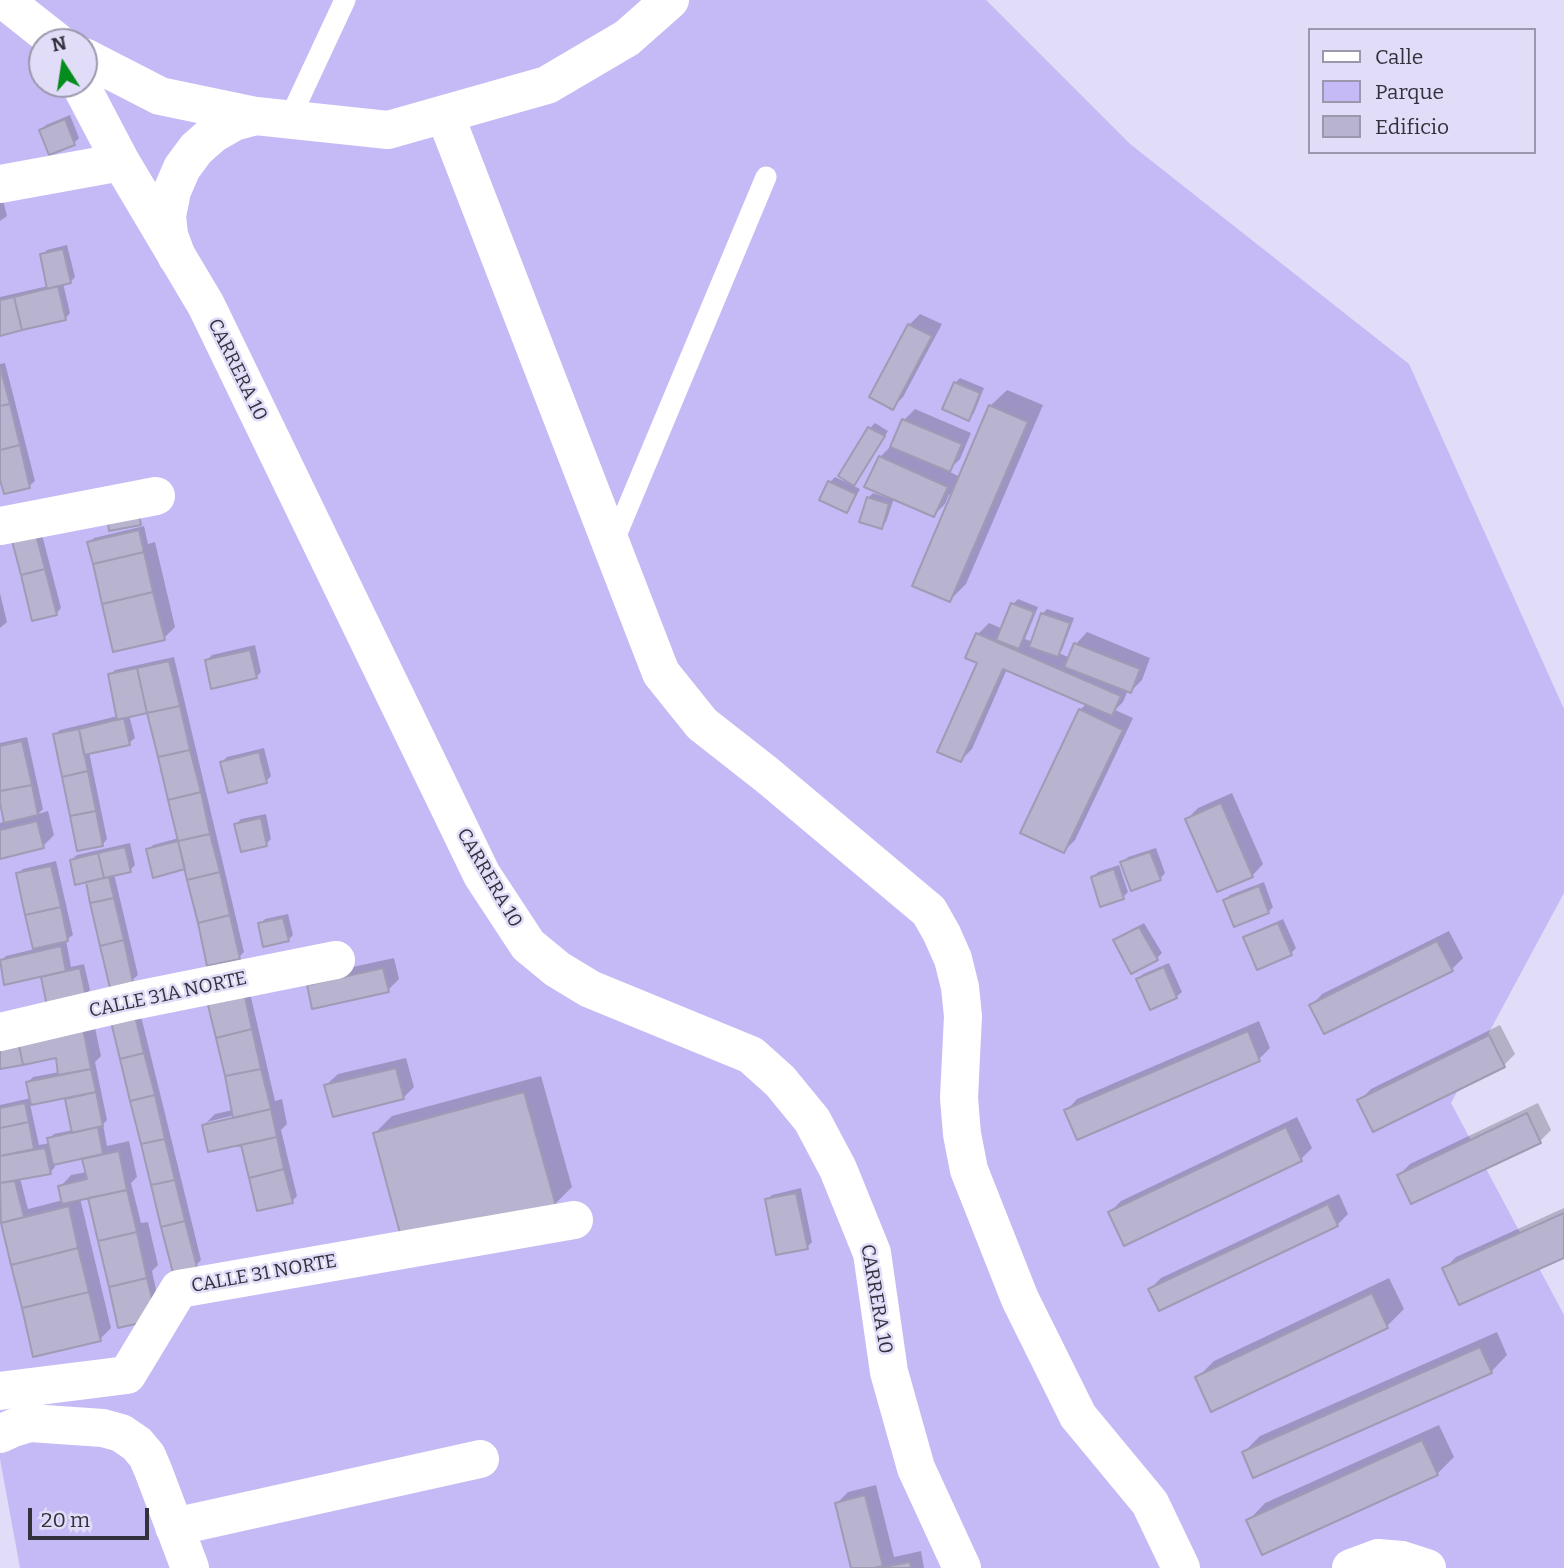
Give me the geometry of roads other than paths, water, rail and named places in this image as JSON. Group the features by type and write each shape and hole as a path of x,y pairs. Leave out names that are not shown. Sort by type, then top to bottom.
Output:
{"street":[{"path":"4,0 39,28"},
{"path":"98,64 160,96 273,118 388,130 547,85 626,38 670,0"},
{"name":"CARRERA 10","path":"87,98 121,162 206,305 482,875 528,945 557,970 590,989 751,1055 780,1081 812,1121 838,1169 872,1253 889,1372 916,1468 962,1568"},
{"path":"445,115 661,673 702,724 929,911 942,934 953,959 960,987 963,1016 959,1098 962,1135 969,1170 1020,1299 1078,1416 1150,1503 1181,1568"},
{"path":"177,257 169,235 167,216 172,191 182,168 196,149 234,122 273,118"},
{"path":"0,184 121,162"},
{"path":"0,526 156,496"},
{"name":"CALLE 31A NORTE","path":"0,1032 132,1001 336,960"},
{"name":"CALLE 31 NORTE","path":"0,1391 127,1375 179,1289 574,1220"},
{"path":"0,1434 30,1423 103,1428 121,1433 137,1444 147,1456 190,1568"},
{"path":"174,1527 480,1459"},
{"path":"1351,1568 1378,1558 1402,1560 1427,1568"}],"lane":[{"path":"273,118 345,0"},
{"path":"612,545 766,177"}]}
